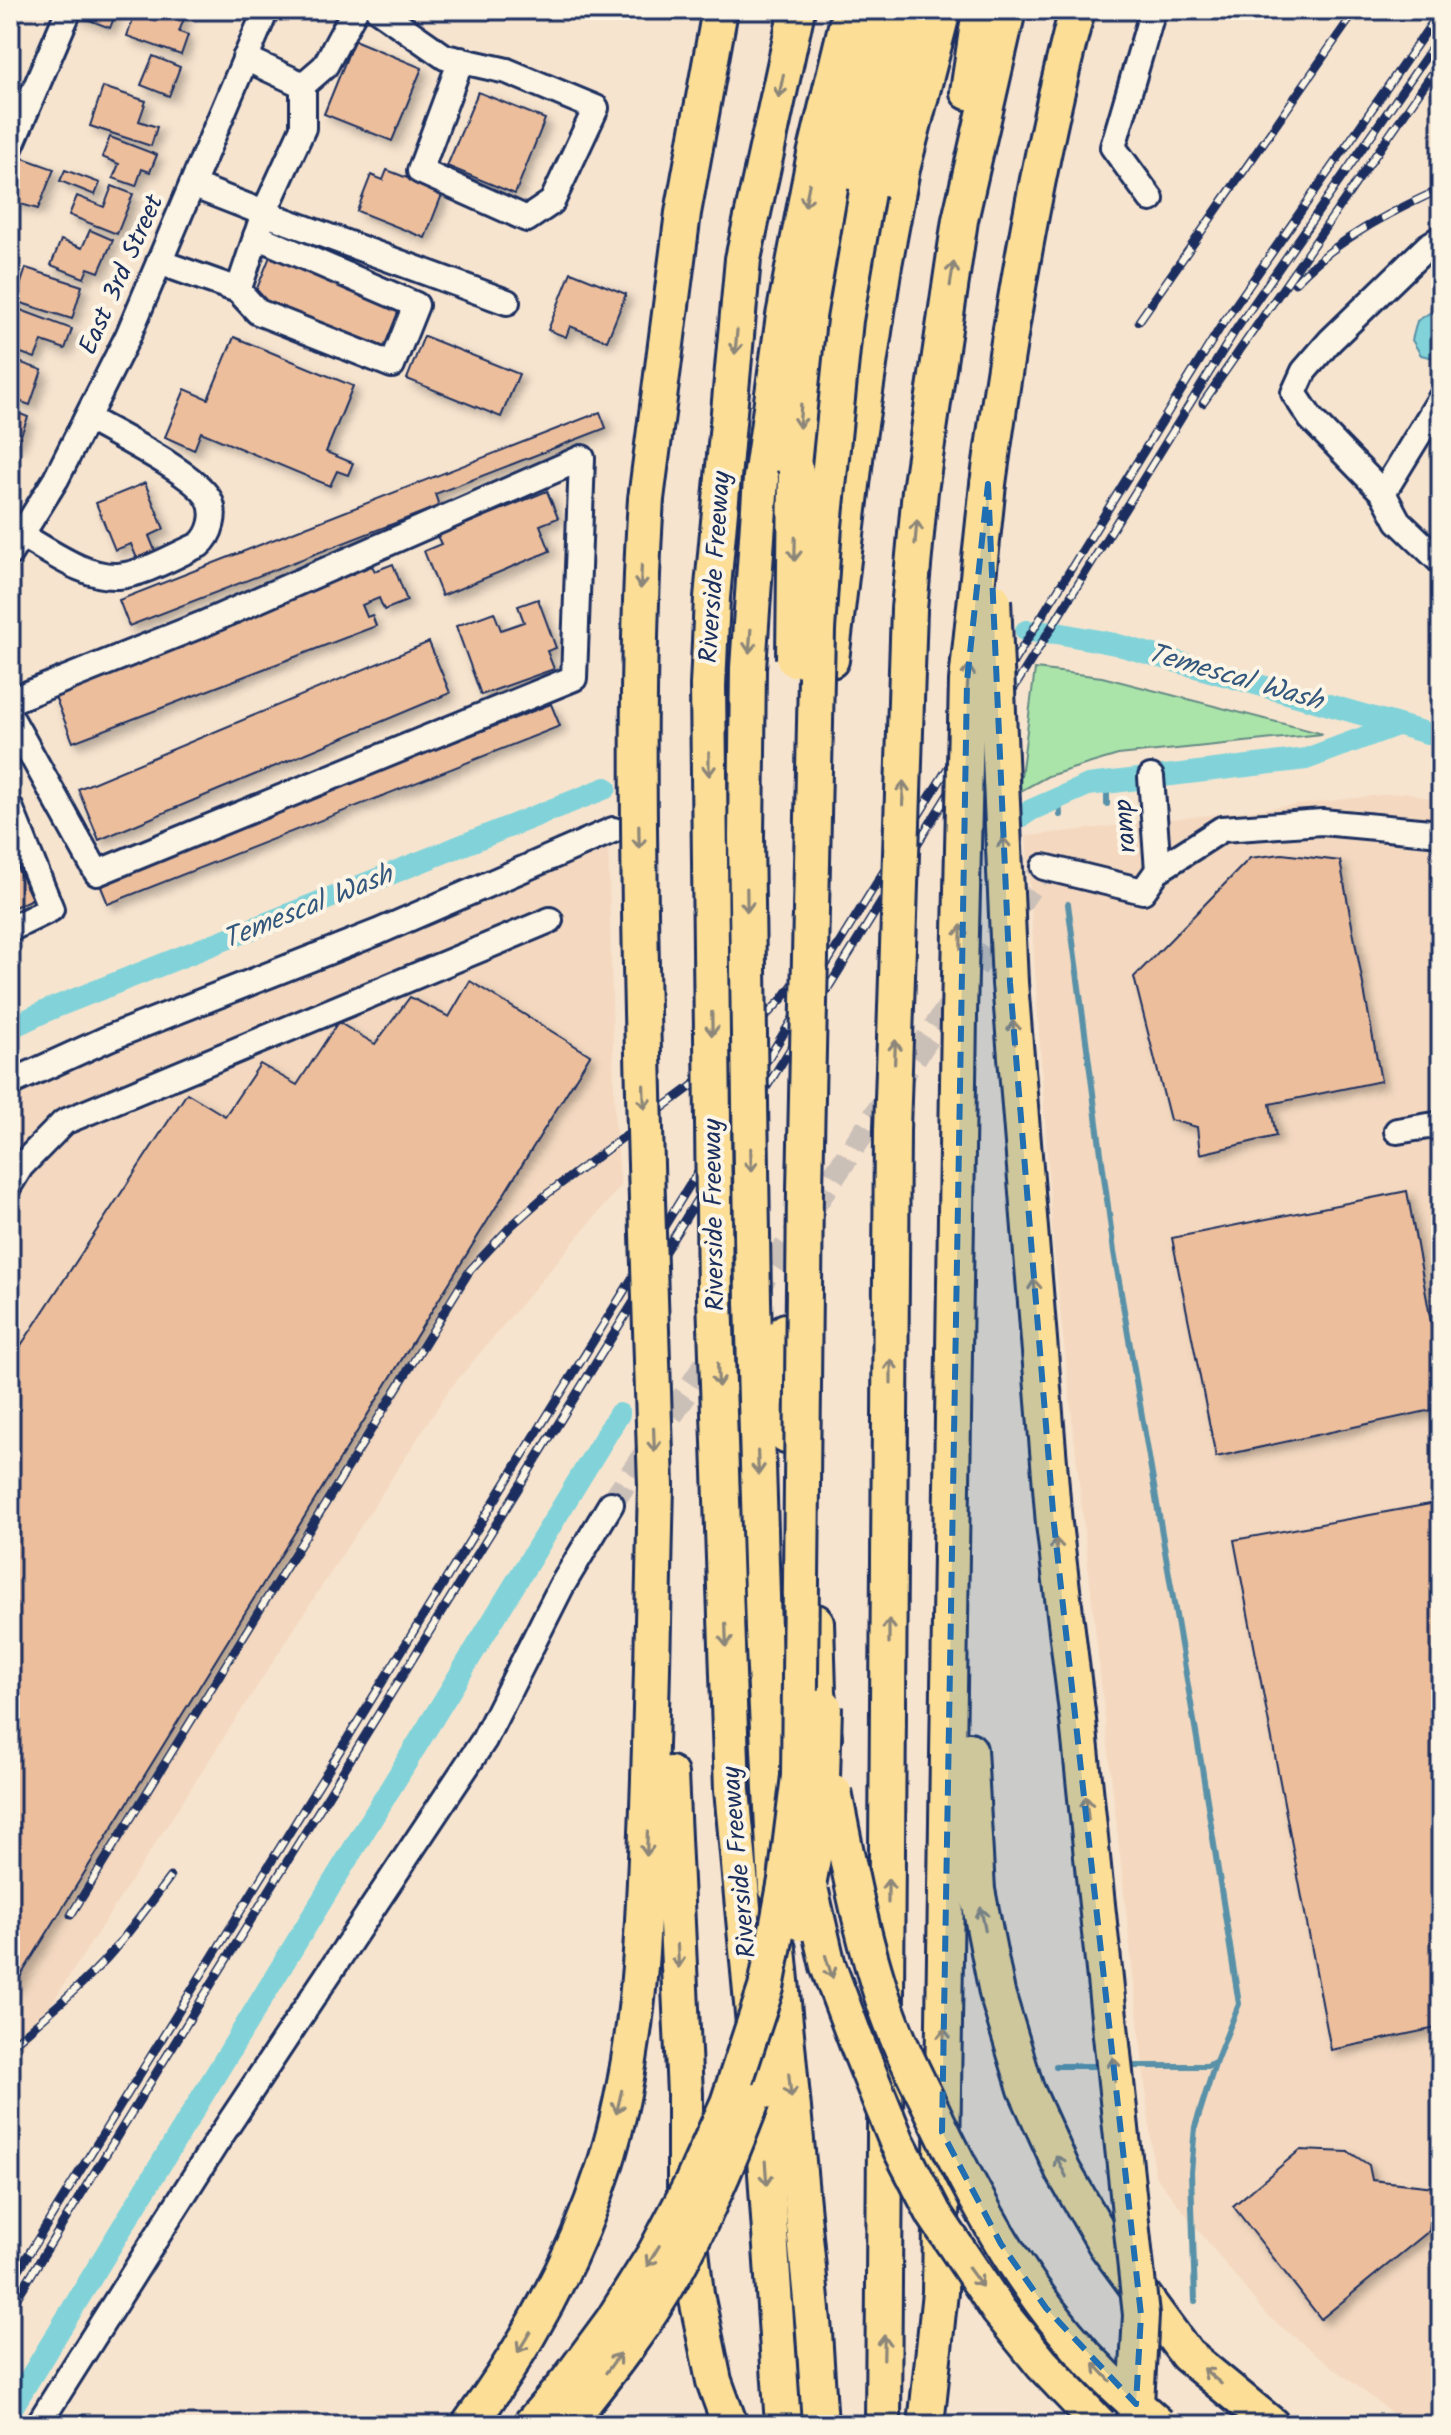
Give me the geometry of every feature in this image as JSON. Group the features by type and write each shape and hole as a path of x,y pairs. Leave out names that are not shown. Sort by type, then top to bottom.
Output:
{"highway":[{"path":"720,10 681,229 646,499 638,694 641,999 656,1486 685,2094 685,2197 696,2294 714,2381 730,2425"},
{"path":"700,116 729,10"},
{"name":"Riverside Freeway","path":"783,2425 761,2099 732,1790 715,1297 708,686 712,598 743,259 797,10"},
{"path":"820,2425 780,1974 763,1629 753,1301 746,836 748,668 761,479 784,316 814,159 850,10"},
{"path":"878,10 823,258 801,391 796,471 802,1330 818,1692 827,1763 848,1864 872,1962 896,2033 964,2178 1001,2244 1046,2308 1104,2375 1159,2425"},
{"path":"566,2425 636,2331 675,2271 731,2155 753,2100 795,1949 816,1852 824,1770 831,792 839,552 878,191 909,10"},
{"path":"530,2425 568,2381 613,2320 655,2253 692,2183 728,2103 762,2000 786,1880 799,1776 805,1190 817,630 825,512 845,320 930,10"},
{"path":"943,10 902,169 884,265 856,451 829,681 787,1720 799,1837 828,1966 897,2142 927,2202 999,2311 1042,2364 1100,2425"},
{"path":"960,220 964,123 980,10"},
{"path":"883,2425 892,1130 909,609 920,491 960,220 1008,10"},
{"path":"926,2425 940,2292 959,1015 967,681 988,484 1008,339 1033,200 1077,10"},
{"path":"988,484 1010,983 1054,1524 1078,1720 1141,2315 1134,2425"},
{"path":"956,1321 963,1631 977,1890 997,1993 1026,2089 1063,2171 1106,2245 1187,2355 1272,2425"},
{"path":"469,2425 498,2385 546,2306 604,2167 624,2083 637,2001 646,1874 656,1486"}],"street":[{"path":"10,148 69,10"},
{"name":"East 3rd Street","path":"16,545 87,418 128,336 266,10"},
{"path":"159,262 230,288 240,285 260,224 303,128 303,85 325,66 355,10"},
{"path":"378,10 445,57 461,60 507,71 596,108 552,202 527,219 420,171 461,60"},
{"path":"1151,199 1113,147 1153,10"},
{"path":"245,58 303,85"},
{"path":"192,185 416,305 392,365 258,312 236,288"},
{"path":"260,224 507,302"},
{"path":"1441,238 1428,246 1330,341 1304,371 1294,393 1311,419 1383,493 1398,521 1441,562"},
{"path":"1383,493 1441,398"},
{"path":"16,545 103,575 119,576 199,545 207,538 212,522 210,500 189,478 87,418"},
{"path":"10,701 203,624 582,458 574,678 97,873 10,716"},
{"name":"ramp","path":"1151,777 1158,870"},
{"path":"10,807 51,909 10,929"},
{"path":"1044,867 1143,891 1158,870 1222,829 1322,822 1441,833"},
{"path":"10,1083 109,1038 378,932 613,830"},
{"path":"10,1184 21,1166 64,1122 550,920"},
{"path":"1397,1131 1441,1124"},
{"path":"38,2425 216,2143 484,1740 561,1587 611,1504"}],"highlighted area":[{"path":"988,484 1010,983 1054,1524 1141,2315 1136,2404 1046,2308 1001,2244 942,2132 967,681"}],"shaded area":[{"path":"1406,792 1441,802 1441,2425 1407,2425 1266,2315 1155,2176 1053,1245 1026,836"},
{"path":"608,830 615,1125 621,1186 449,1390 10,2068 10,1069"}],"green space":[{"path":"1035,669 1102,677 1323,734 1118,755 1048,776 1019,792"}],"water":[{"path":"1431,312 1441,313 1441,359 1421,355 1412,340 1417,321"}],"building":[{"path":"78,10 117,10 110,28 76,15"},
{"path":"136,10 186,13 179,32 188,35 181,55 127,36"},
{"path":"354,40 422,68 392,141 324,114"},
{"path":"153,56 180,67 169,96 141,85"},
{"path":"103,87 146,101 139,121 157,127 151,146 90,126"},
{"path":"478,92 545,119 515,194 447,166"},
{"path":"110,137 157,155 150,172 142,169 136,186 113,178 119,164 102,157"},
{"path":"20,157 54,169 38,209 10,201 10,183"},
{"path":"65,170 100,183 95,195 60,181"},
{"path":"387,170 443,192 425,238 357,211 371,175 383,180"},
{"path":"112,186 133,194 117,234 69,215 77,196 104,207"},
{"path":"90,230 113,240 99,272 88,268 84,278 51,265 61,240 82,248"},
{"path":"273,249 410,303 392,350 254,296"},
{"path":"26,268 82,286 72,319 15,301"},
{"path":"571,272 626,294 607,341 570,326 566,337 548,330"},
{"path":"10,306 72,329 65,349 42,341 35,358 10,349"},
{"path":"424,336 519,374 501,417 407,379"},
{"path":"234,337 353,386 326,452 353,463 348,475 337,471 330,486 201,432 194,450 165,437 185,389 208,399"},
{"path":"10,359 42,370 30,405 10,398"},
{"path":"10,410 28,417 17,445 10,443"},
{"path":"600,412 606,428 435,494 439,506 129,626 119,600"},
{"path":"145,483 164,529 149,536 156,553 138,561 131,544 115,550 96,503"},
{"path":"547,491 558,518 540,525 550,551 442,596 424,551 441,544 437,536"},
{"path":"393,564 407,601 384,610 379,598 362,605 367,617 372,615 376,626 73,742 52,689 372,566 375,571"},
{"path":"538,599 556,648 547,651 554,669 481,695 456,626 494,612 501,630 524,622 518,606"},
{"path":"429,642 450,693 99,840 78,789"},
{"path":"551,704 560,726 108,904 99,882"},
{"path":"10,853 32,899 10,909"},
{"path":"1282,854 1340,861 1381,1081 1270,1104 1276,1136 1200,1154 1197,1127 1170,1120 1134,977 1250,858"},
{"path":"470,981 590,1055 10,1993 10,1362 187,1093 225,1116 260,1064 297,1085 338,1022 375,1044 410,997 449,1017"},
{"path":"1407,1191 1441,1376 1441,1408 1216,1457 1172,1238"},
{"path":"1441,1502 1441,2027 1331,2050 1234,1540"},
{"path":"1300,2150 1349,2152 1369,2165 1372,2180 1434,2187 1429,2231 1321,2319 1233,2206"}],"waterway":[{"name":"Temescal Wash","path":"1026,631 1057,633 1115,644 1441,737"},
{"path":"1022,816 1088,785 1306,759 1397,725"},
{"path":"1107,782 1107,804"},
{"name":"Temescal Wash","path":"10,1028 48,1010 606,788"},
{"path":"1059,798 1060,815"},
{"path":"1068,904 1114,1252 1239,2004 1216,2061 1195,2127 1191,2172 1195,2301"},
{"path":"10,2411 619,1414"},
{"path":"1123,2066 1207,2066 1215,2062"},
{"path":"1056,2066 1104,2066"}],"tunnel":[{"path":"611,1504 1044,867"}],"railway":[{"path":"1139,321 1356,10"},
{"path":"10,2284 1223,323 1441,10"},
{"path":"10,2309 1235,331 1441,35"},
{"path":"1203,403 1441,61"},
{"path":"1295,283 1345,241 1402,207 1441,189"},
{"path":"71,1915 470,1270 511,1226 547,1194 716,1068 783,998 823,944"},
{"path":"10,2046 103,1962 170,1877"}]}
